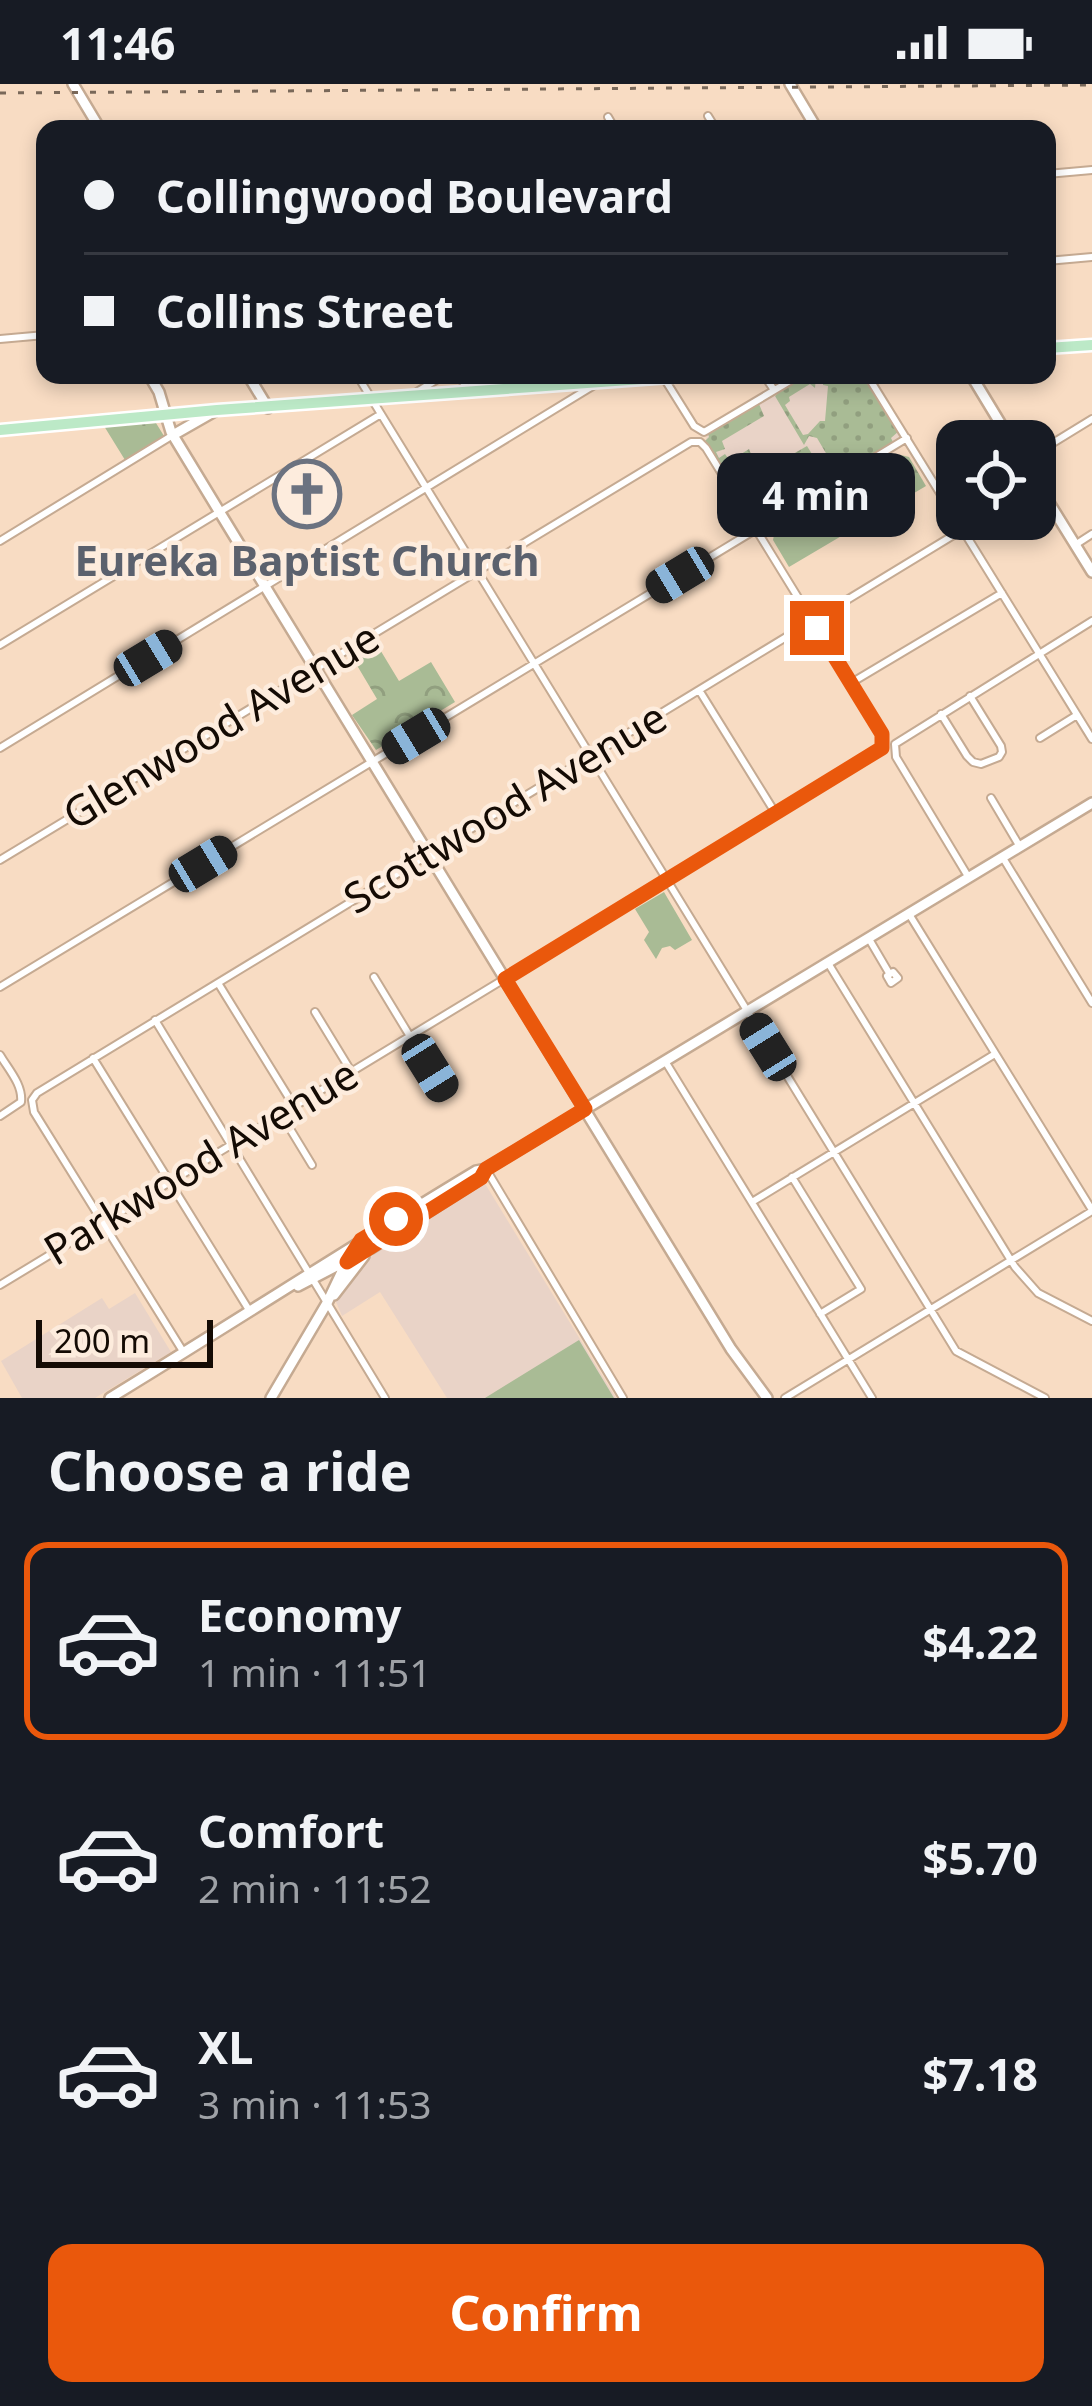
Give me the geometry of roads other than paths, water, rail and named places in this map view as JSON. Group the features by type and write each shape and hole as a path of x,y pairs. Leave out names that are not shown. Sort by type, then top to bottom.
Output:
{"main road":[{"path":"1056,347 1092,345"},
{"path":"0,430 572,384"}],"street":[{"path":"73,84 95,120"},
{"path":"790,84 812,120"},
{"path":"709,116 711,120"},
{"path":"1056,173 1092,170"},
{"path":"1056,259 1092,257"},
{"path":"0,339 36,336"},
{"path":"154,384 173,435 731,1349 767,1398"},
{"path":"253,384 268,408"},
{"path":"363,384 956,1351 1045,1398"},
{"path":"409,397 430,384"},
{"path":"464,384 469,392"},
{"path":"0,748 595,384"},
{"path":"668,384 694,426 704,432 754,398 785,384"},
{"path":"770,384 774,390"},
{"path":"873,384 936,486"},
{"path":"977,384 999,420"},
{"path":"0,541 217,410"},
{"path":"0,645 381,413"},
{"path":"1056,441 1092,419"},
{"path":"0,987 907,438"},
{"name":"Glenwood Avenue","path":"0,860 688,442 700,442 706,448 756,529"},
{"path":"1056,514 1092,572"},
{"path":"756,529 850,683 1002,593"},
{"path":"1075,544 1092,534"},
{"name":"Scottwood Avenue","path":"103,1222 34,1112 32,1100 37,1093 946,540"},
{"path":"969,540 1092,739"},
{"path":"969,878 896,758 897,740 1092,621"},
{"name":"Parkwood Avenue","path":"0,1285 882,748 882,734 850,683"},
{"path":"700,690 776,814"},
{"path":"941,714 969,759 981,764 999,757 1001,746 970,696"},
{"path":"1040,738 1077,715"},
{"path":"991,798 1020,847"},
{"path":"110,1398 366,1244 476,1171 1092,803"},
{"path":"1003,858 1092,1003"},
{"path":"785,1398 1092,1210 909,914"},
{"path":"868,939 889,973"},
{"path":"828,964 1011,1260 1038,1293 1092,1321"},
{"path":"374,977 446,1094"},
{"path":"218,982 294,1106"},
{"path":"315,1012 351,1071"},
{"path":"155,1020 385,1398"},
{"path":"752,1202 996,1054"},
{"path":"0,1055 22,1099 0,1116"},
{"path":"92,1058 251,1313"},
{"path":"665,1061 872,1398"},
{"path":"281,1114 312,1165"},
{"path":"486,1169 623,1398"},
{"path":"792,1177 861,1289 820,1314"},
{"path":"103,1222 184,1353"},
{"path":"327,1303 347,1262 366,1244"},
{"path":"271,1398 366,1244"},
{"path":"312,1276 347,1262"}],"railway":[{"path":"0,93 1092,85"}],"place":[{"name":"Eureka Baptist Church","path":"307,494"}]}
